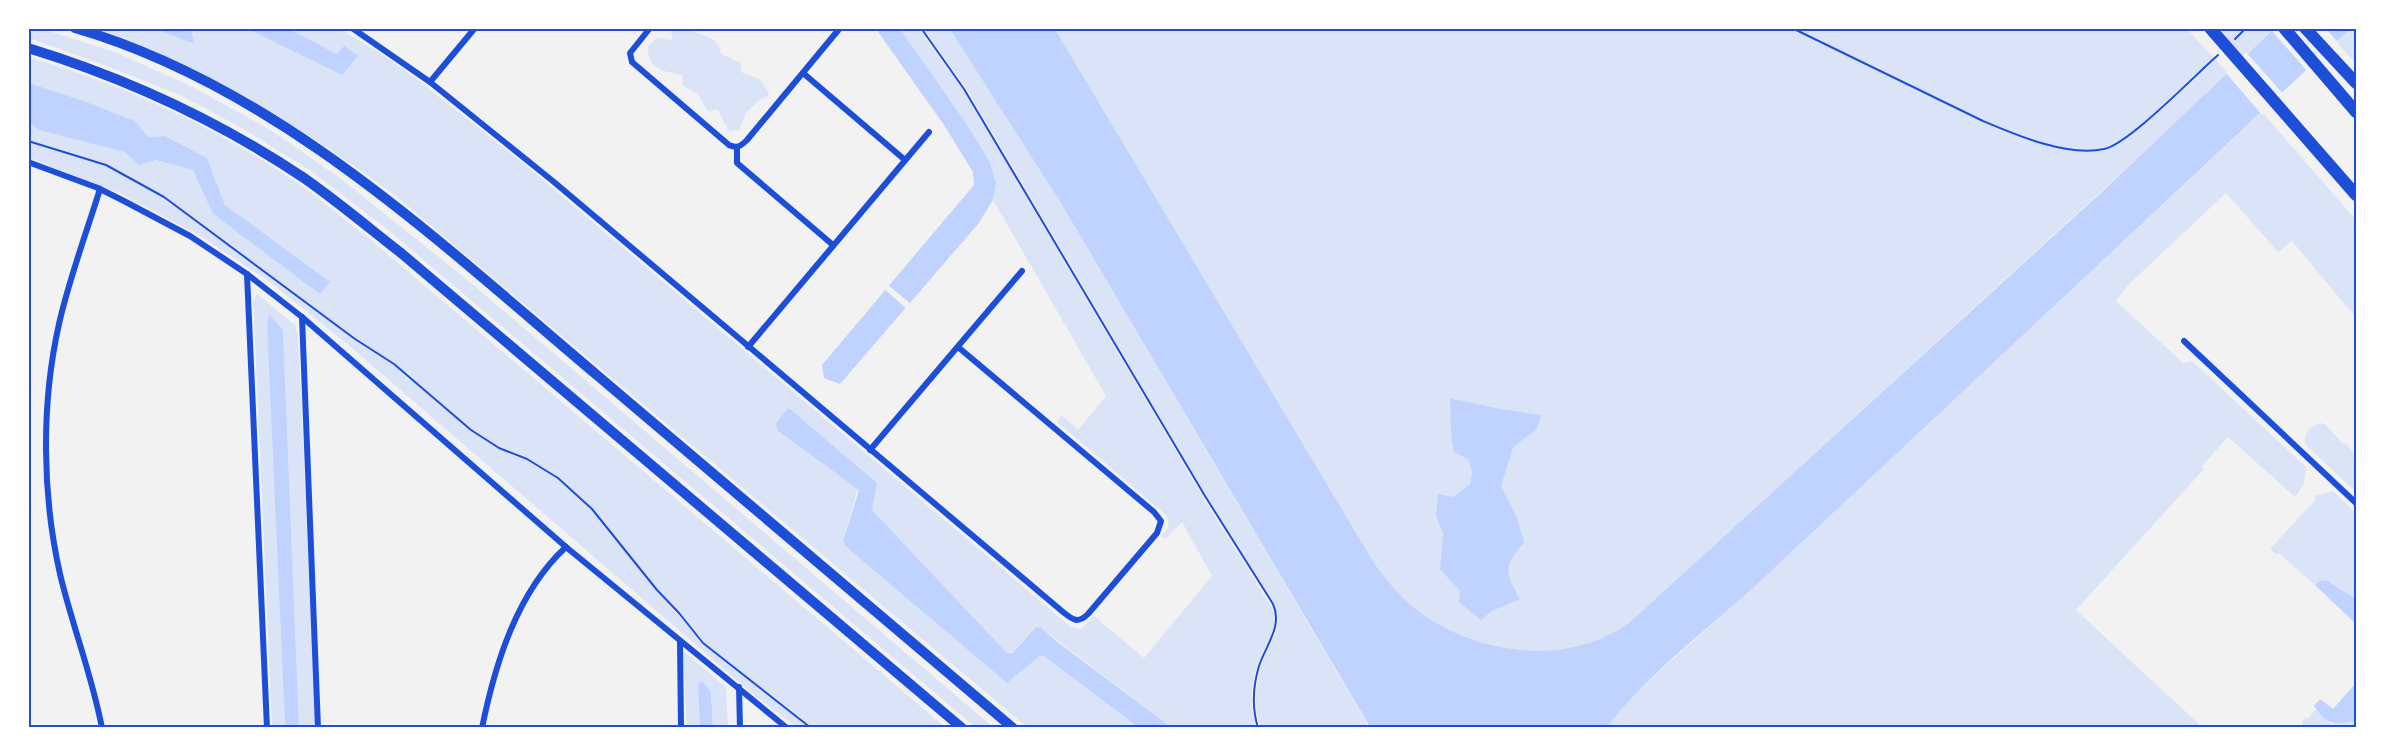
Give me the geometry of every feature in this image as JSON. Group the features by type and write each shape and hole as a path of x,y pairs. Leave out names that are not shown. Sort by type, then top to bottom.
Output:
{"highway":[{"path":"2284,28 2356,112"},
{"path":"2305,28 2354,82"},
{"path":"2212,31 2356,195"}],"main road":[{"path":"75,28 184,70 318,147 421,227 1013,728"},
{"path":"28,48 76,64 177,105 239,138 304,179 401,253 962,728"}],"street":[{"path":"352,28 430,82 554,182 870,450 1077,621 1088,614 1157,533 1161,521 1154,512 958,347"},
{"path":"430,82 475,28"},
{"path":"650,28 631,51 632,62 729,145 736,147 742,146 840,28"},
{"path":"803,74 906,160"},
{"path":"748,347 929,132"},
{"path":"736,147 737,163 833,245"},
{"path":"28,162 100,189 190,236 247,274 302,317 566,547 787,728"},
{"path":"100,189 67,290 58,327 47,429 51,523 60,574 102,728"},
{"path":"870,450 1022,271"},
{"path":"247,274 267,728"},
{"path":"302,317 318,728"},
{"path":"2184,341 2356,503"},
{"path":"482,728 489,694 505,642 532,589 554,558 566,547"},
{"path":"680,642 681,728"},
{"path":"739,687 740,728"}],"path":[{"path":"921,28 969,97 1204,496 1273,604 1277,615 1275,629 1255,681 1254,703 1258,728"},
{"path":"1792,28 2014,134 2070,149 2106,149 2115,144 2143,123 2220,52"},
{"path":"2229,44 2246,28"},
{"path":"28,141 106,165 164,197 355,339 394,364 471,430 499,448 527,459 558,478 592,509 657,591 679,613 703,643 811,728"}],"shaded area":[{"path":"2186,28 2228,73 2191,109 1630,622 1604,637 1575,647 1545,650 1514,649 1484,643 1454,632 1428,618 1404,599 1385,577 1374,563 1055,29"},
{"path":"2271,28 2272,30 2243,59 2220,29"},
{"path":"28,29 42,29 115,52 193,87 272,131 340,178 465,278 993,727 975,727 387,229 311,171 247,131 182,96 29,38"},
{"path":"96,29 155,29 193,44 191,29 248,29 342,75 337,54 289,29 340,29 383,55 419,81 524,164 1071,627 1081,629 1094,616 1144,658 1212,576 1182,522 1165,539 1161,536 1168,527 1166,515 1057,422 1062,415 1078,430 1106,396 993,200 996,183 990,164 968,126 900,29 919,29 963,90 1203,497 1274,611 1273,630 1254,677 1252,711 1256,727 1171,727 1041,628 1036,627 1011,653 1007,653 872,510 858,488 843,541 845,546 1007,683 1040,656 1044,656 1138,727 1027,727 397,197 290,123 253,101 176,61"},
{"path":"672,29 691,29 712,39 718,45 721,54 741,63 741,72 761,80 769,93 768,96 759,100 746,113 739,130 731,131 727,128 718,110 707,111 697,93 683,86 682,75 653,65 648,54 648,46 657,38 672,40"},
{"path":"924,29 950,29 964,48 1059,200 1369,727 1260,727 1256,689 1261,666 1277,627 1277,611 1274,603 1206,495 966,88"},
{"path":"2350,29 2356,29 2356,64 2336,42"},
{"path":"29,57 98,80 164,107 227,140 290,178 366,236 945,727 796,727 754,695 346,343 267,280 200,236 122,194 29,158 28,123 39,130 125,152 139,165 156,160 194,170 213,214 320,293 329,282 225,205 207,158 165,136 148,137 135,121 29,83"},
{"path":"2262,112 2356,220 2356,318 2292,241 2278,252 2226,193 2127,286 2116,301 2183,363 2192,361 2306,467 2304,484 2295,497 2228,437 2202,466 2204,469 2076,610 2202,727 1606,728 1621,708 1652,678 1753,588"},
{"path":"257,294 295,325 298,336 316,727 299,727 283,330 267,326 285,727 272,727 253,301"},
{"path":"2321,423 2326,425 2344,445 2346,443 2356,457 2356,492 2305,444 2309,430"},
{"path":"2333,491 2356,513 2356,599 2332,583 2315,585 2279,553 2277,555 2270,549 2316,499 2314,496"},
{"path":"683,651 726,687 728,727 713,727 711,692 698,687 700,727 687,727"},
{"path":"2315,710 2332,724 2356,720 2356,727 2301,728 2303,719 2309,717"}],"water":[{"path":"155,29 191,29 194,44"},
{"path":"248,29 289,29 337,54 344,46 358,56 342,75"},
{"path":"876,29 900,29 968,126 990,163 996,183 993,200 978,224 840,384 824,378 822,365 974,185 973,172 944,125"},
{"path":"950,29 1055,29 1374,563 1385,577 1404,599 1428,618 1454,632 1484,643 1514,649 1545,650 1575,647 1604,637 1630,622 2105,189 2274,29 2350,29 1753,588 1657,672 1606,728 1370,727 1059,200"},
{"path":"29,83 135,121 148,137 165,136 207,158 225,205 330,282 320,294 213,214 193,170 156,160 139,165 125,152 39,130 29,123"},
{"path":"269,314 283,330 299,727 285,727 267,326"},
{"path":"1450,398 1541,415 1537,429 1513,447 1501,486 1517,518 1524,542 1508,569 1511,582 1520,599 1492,611 1481,620 1459,602 1460,591 1440,569 1443,533 1436,516 1438,494 1453,497 1470,484 1472,473 1469,459 1454,452"},
{"path":"787,409 790,409 877,483 872,510 1007,653 1012,653 1036,627 1041,628 1171,727 1138,727 1044,656 1040,656 1007,683 845,546 843,541 859,490 777,430 776,424"},
{"path":"2322,580 2328,581 2356,599 2356,624 2315,585"},
{"path":"703,682 711,692 713,727 700,727 698,687 699,683"},
{"path":"2356,683 2356,720 2331,722 2323,717 2314,706 2320,699 2333,709"}],"pier":[{"path":"2270,29 2326,29 2339,43 2308,72"},
{"path":"2246,52 2284,95 2262,115 2225,72"},
{"path":"887,284 912,305 908,310 883,288"}]}
